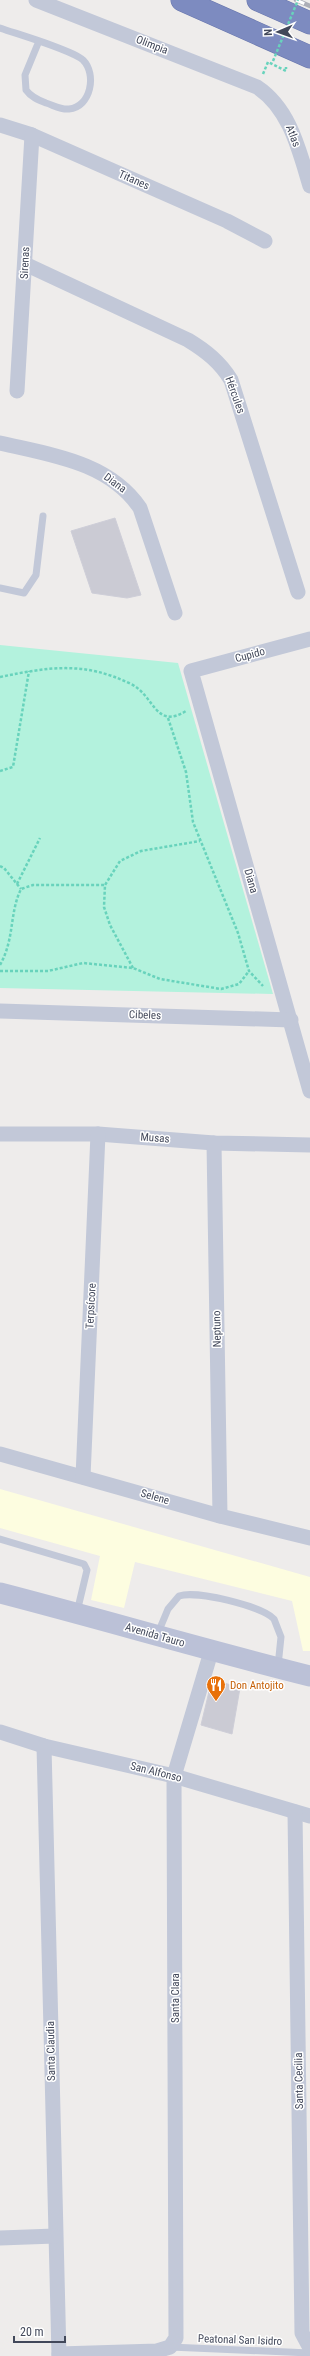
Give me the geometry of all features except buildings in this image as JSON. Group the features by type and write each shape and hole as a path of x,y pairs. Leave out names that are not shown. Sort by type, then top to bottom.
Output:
{"highway":[{"path":"182,0 310,57"},
{"path":"258,0 310,23"}],"street":[{"name":"Olimpia","path":"36,0 257,87 266,93"},
{"name":"Atlas","path":"266,93 288,122 310,186"},
{"name":"Titanes","path":"0,125 32,136 226,221 265,242"},
{"name":"Sirenas","path":"17,391 32,136"},
{"name":"Hércules","path":"25,264 188,340 206,351 221,365 231,380 298,592"},
{"name":"Diana","path":"0,443 86,465 105,475 130,494 140,508 175,613"},
{"name":"Cupido","path":"191,671 310,640"},
{"name":"Diana","path":"191,671 291,1020 310,1092"},
{"name":"Cibeles","path":"0,1011 291,1020"},
{"name":"Musas","path":"0,1134 98,1134 214,1143 310,1145"},
{"name":"Terpsícore","path":"83,1477 98,1134"},
{"name":"Neptuno","path":"214,1143 220,1516"},
{"name":"Selene","path":"0,1454 220,1516 310,1538"},
{"name":"Avenida Tauro","path":"0,1593 158,1635 211,1652 310,1676"},
{"name":"Santa Clara","path":"170,2347 176,2338 174,1776 211,1652"},
{"name":"San Alfonso","path":"0,1732 44,1746 174,1776 310,1816"},
{"name":"Santa Claudia","path":"44,1746 59,2355"},
{"name":"Santa Cecilia","path":"295,1812 302,2333 310,2348"},
{"path":"0,2238 55,2236"},
{"path":"59,2355 157,2351 170,2347"}],"lane":[{"path":"0,28 39,41 78,57 86,64 91,80 90,89 83,103 77,107 70,109 59,107 36,99 26,90 25,75 39,41"},
{"path":"0,588 24,593 36,575 43,516"},
{"path":"0,1539 84,1564 87,1570 76,1613"},
{"path":"158,1635 168,1609 179,1596 191,1594 225,1600 257,1610 274,1619 280,1631 281,1643 278,1668"},
{"name":"Peatonal San Isidro","path":"170,2347 310,2354"}],"path":[{"path":"273,61 298,0"},
{"path":"0,678 48,668 94,669 140,688 159,712 168,718 186,772 193,822 238,933 249,971 265,988"},
{"path":"0,771 13,767 29,672"},
{"path":"168,718 176,717 200,702"},
{"path":"17,884 40,838"},
{"path":"133,968 110,925 104,907 105,885 120,861 141,851 200,841"},
{"path":"0,866 21,889"},
{"path":"0,965 7,952 12,933 16,900 21,889 33,884 105,885"},
{"path":"0,971 48,971 83,963 133,968 160,979 221,989 239,984 249,971"}],"shaded area":[{"path":"0,645 178,663 273,994 0,988"},
{"path":"0,1489 310,1577 310,1651 303,1651 292,1601 135,1562 124,1608 91,1600 100,1556 0,1528"}],"railway":[{"path":"296,0 310,6"}],"place":[{"name":"Don Antojito","path":"216,1702"}]}
